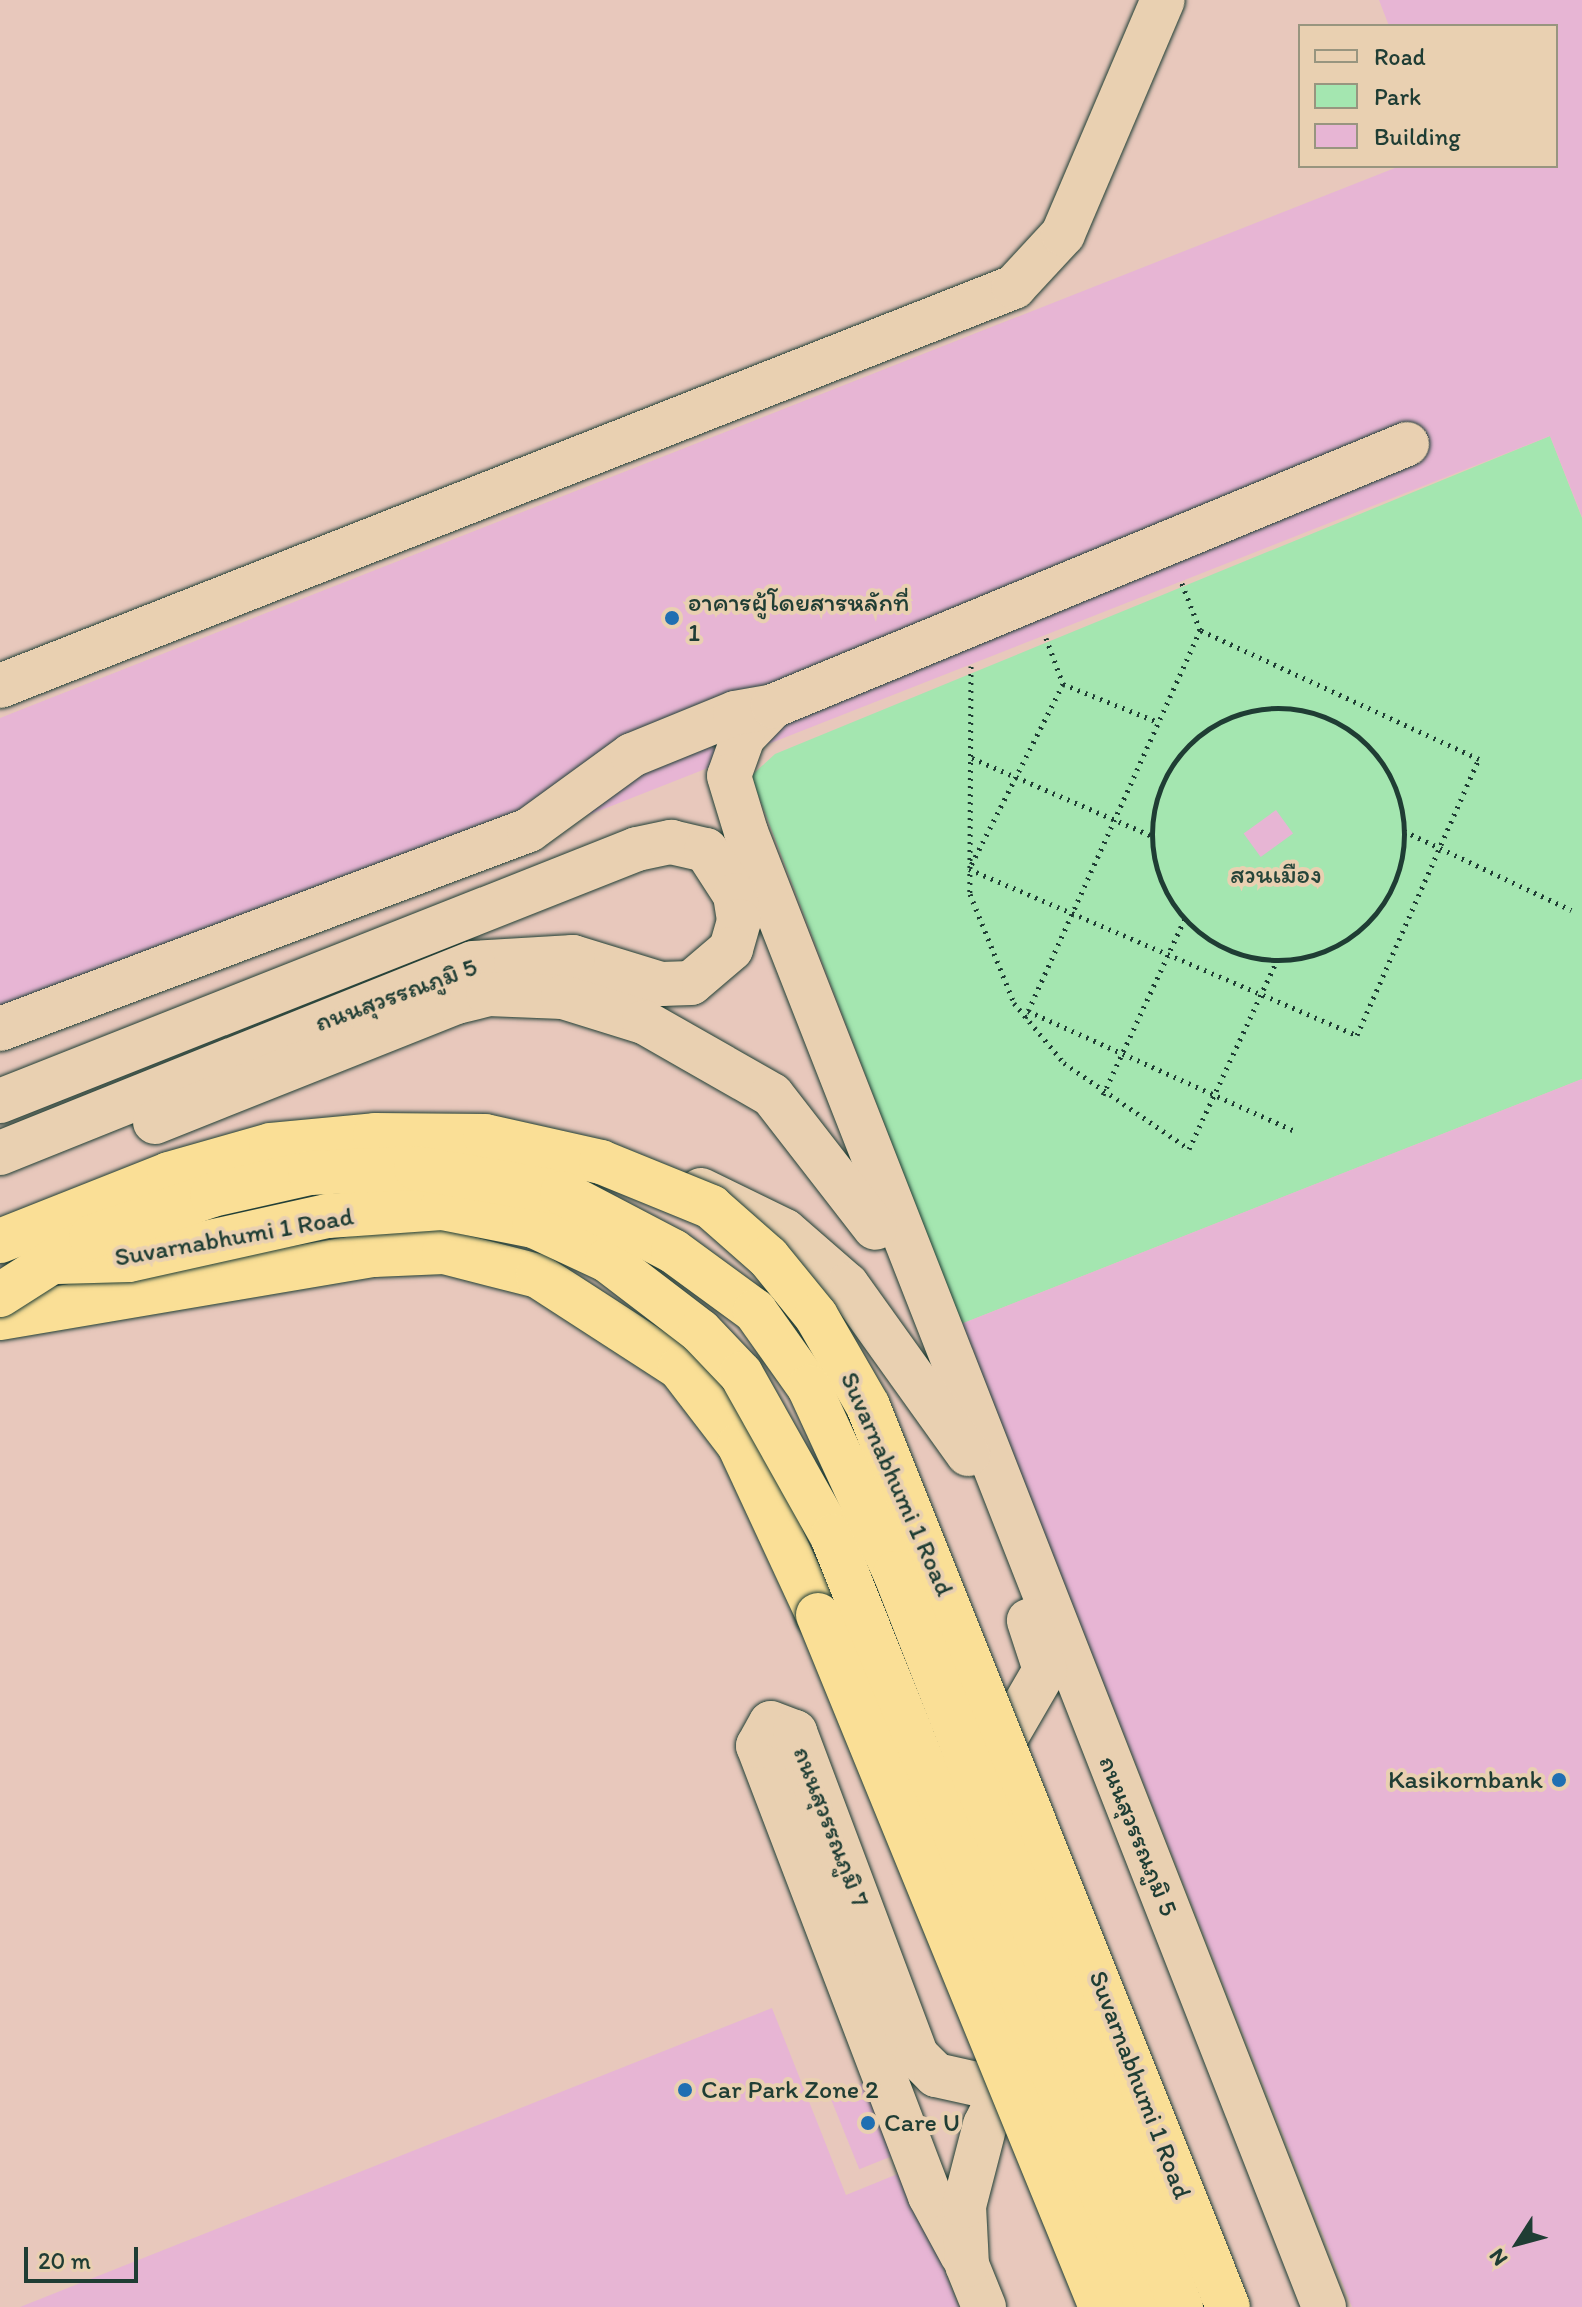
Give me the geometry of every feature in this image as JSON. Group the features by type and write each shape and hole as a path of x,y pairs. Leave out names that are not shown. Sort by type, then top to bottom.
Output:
{"highway":[{"name":"Suvarnabhumi 1 Road","path":"0,1241 169,1174 271,1145 375,1135 485,1136 601,1162 711,1207 768,1257 816,1316 868,1406 1228,2307"},
{"name":"Suvarnabhumi 1 Road","path":"0,1293 91,1237 212,1195 310,1173 416,1168 562,1193 673,1251 755,1311 809,1387 895,1573 1181,2307"},
{"name":"Suvarnabhumi 1 Road","path":"0,1263 129,1260 328,1216 442,1208 534,1226 607,1260 700,1331 741,1374 832,1536 1139,2307"},
{"name":"Suvarnabhumi 1 Road","path":"0,1318 117,1292 374,1255 444,1252 538,1276 680,1368 739,1445 783,1534 1101,2307"}],"street":[{"path":"0,686 1014,287 1063,234 1163,0"},
{"path":"0,1029 529,830 632,755 968,625 1407,444"},
{"name":"ถนนสุวรรณภูมิ 5","path":"754,709 729,776 746,832 752,896 955,1363 1324,2307"},
{"name":"ถนนสุวรรณภูมิ 5","path":"0,1101 637,849 690,843 706,850 752,896"},
{"path":"752,896 875,1228 968,1454 1045,1670 959,1817 1006,2015 1123,2307"},
{"name":"ถนนสุวรรณภูมิ 5","path":"0,1153 473,963 573,957 661,984 691,983 731,949 739,921 752,896"},
{"path":"0,1183 457,1002 524,994 563,997 644,1022 772,1095 875,1228"},
{"path":"0,1293 381,1152 428,1146 658,1175 785,1231 847,1285 968,1454"},
{"name":"ถนนสุวรรณภูมิ 7","path":"771,1723 795,1732 917,2056 936,2075 1003,2090 970,2166 964,2206 976,2287 930,2196 758,1746 771,1723"},
{"path":"1003,2090 1006,2015"}],"path":[{"path":"969,869 1357,1035 1479,759 1200,630 1167,544"},
{"path":"969,869 1063,684 1032,599"},
{"path":"968,625 972,758 969,869 991,956 1025,1019 1103,1095 1189,1149 1277,960"},
{"path":"1025,1019 1200,630"},
{"path":"1063,684 1158,722"},
{"path":"1280,708 1320,715 1356,735 1383,764 1401,803 1403,831 1393,888 1369,924 1334,949 1277,960 1210,941 1185,918 1159,876 1152,836 1157,796 1175,760 1215,725 1280,708"},
{"path":"972,758 1152,836"},
{"path":"1403,831 1571,910"},
{"path":"1103,1095 1185,918"},
{"path":"1028,1011 1295,1131"}],"shaded area":[{"path":"0,0 1582,0 1582,2307 0,2307"}],"green space":[{"name":"สวนเมือง","path":"1550,436 1582,518 1582,1079 961,1324 751,776 775,754"}],"building":[{"name":"อาคารผู้โดยสารหลักที่ 1","path":"1379,0 1582,0 1582,517 1550,436 0,1047 0,718 1395,168 1558,168 1558,24 1388,24"},
{"path":"1276,810 1293,833 1261,857 1244,834"},
{"path":"1582,1079 1582,2307 1352,2307 961,1324"},
{"name":"Car Park Zone 2","path":"772,2008 846,2195 905,2171 959,2307 20,2307"},
{"name":"Care U","path":"877,2077 907,2150 859,2169 830,2096"}],"place":[{"name":"อาคารผู้โดยสารหลักที่ 1","path":"672,618"},
{"name":"Kasikornbank","path":"1559,1780"},
{"name":"Car Park Zone 2","path":"685,2090"},
{"name":"Care U","path":"868,2123"}]}
